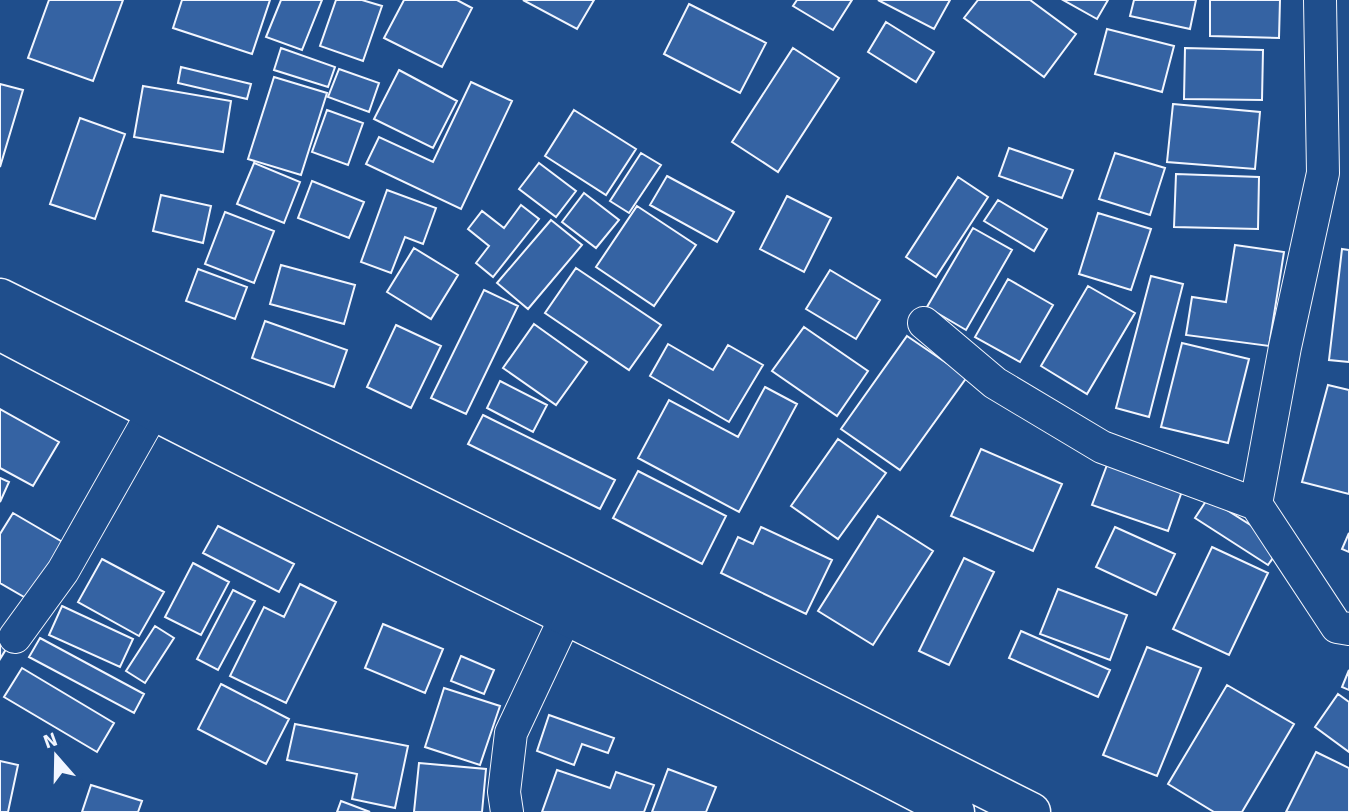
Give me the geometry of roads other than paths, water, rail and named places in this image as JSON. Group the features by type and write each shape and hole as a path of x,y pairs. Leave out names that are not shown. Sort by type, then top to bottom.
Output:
{"main road":[{"path":"0,298 584,586 1031,812"},
{"path":"0,331 153,412 817,739 955,812"}],"street":[{"path":"1256,504 1285,347 1323,173 1320,0"},
{"path":"924,323 995,383 1102,447 1256,504 1337,627 1349,629"},
{"path":"15,636 63,571 153,412"},
{"path":"507,812 504,792 511,733 566,616"}]}
